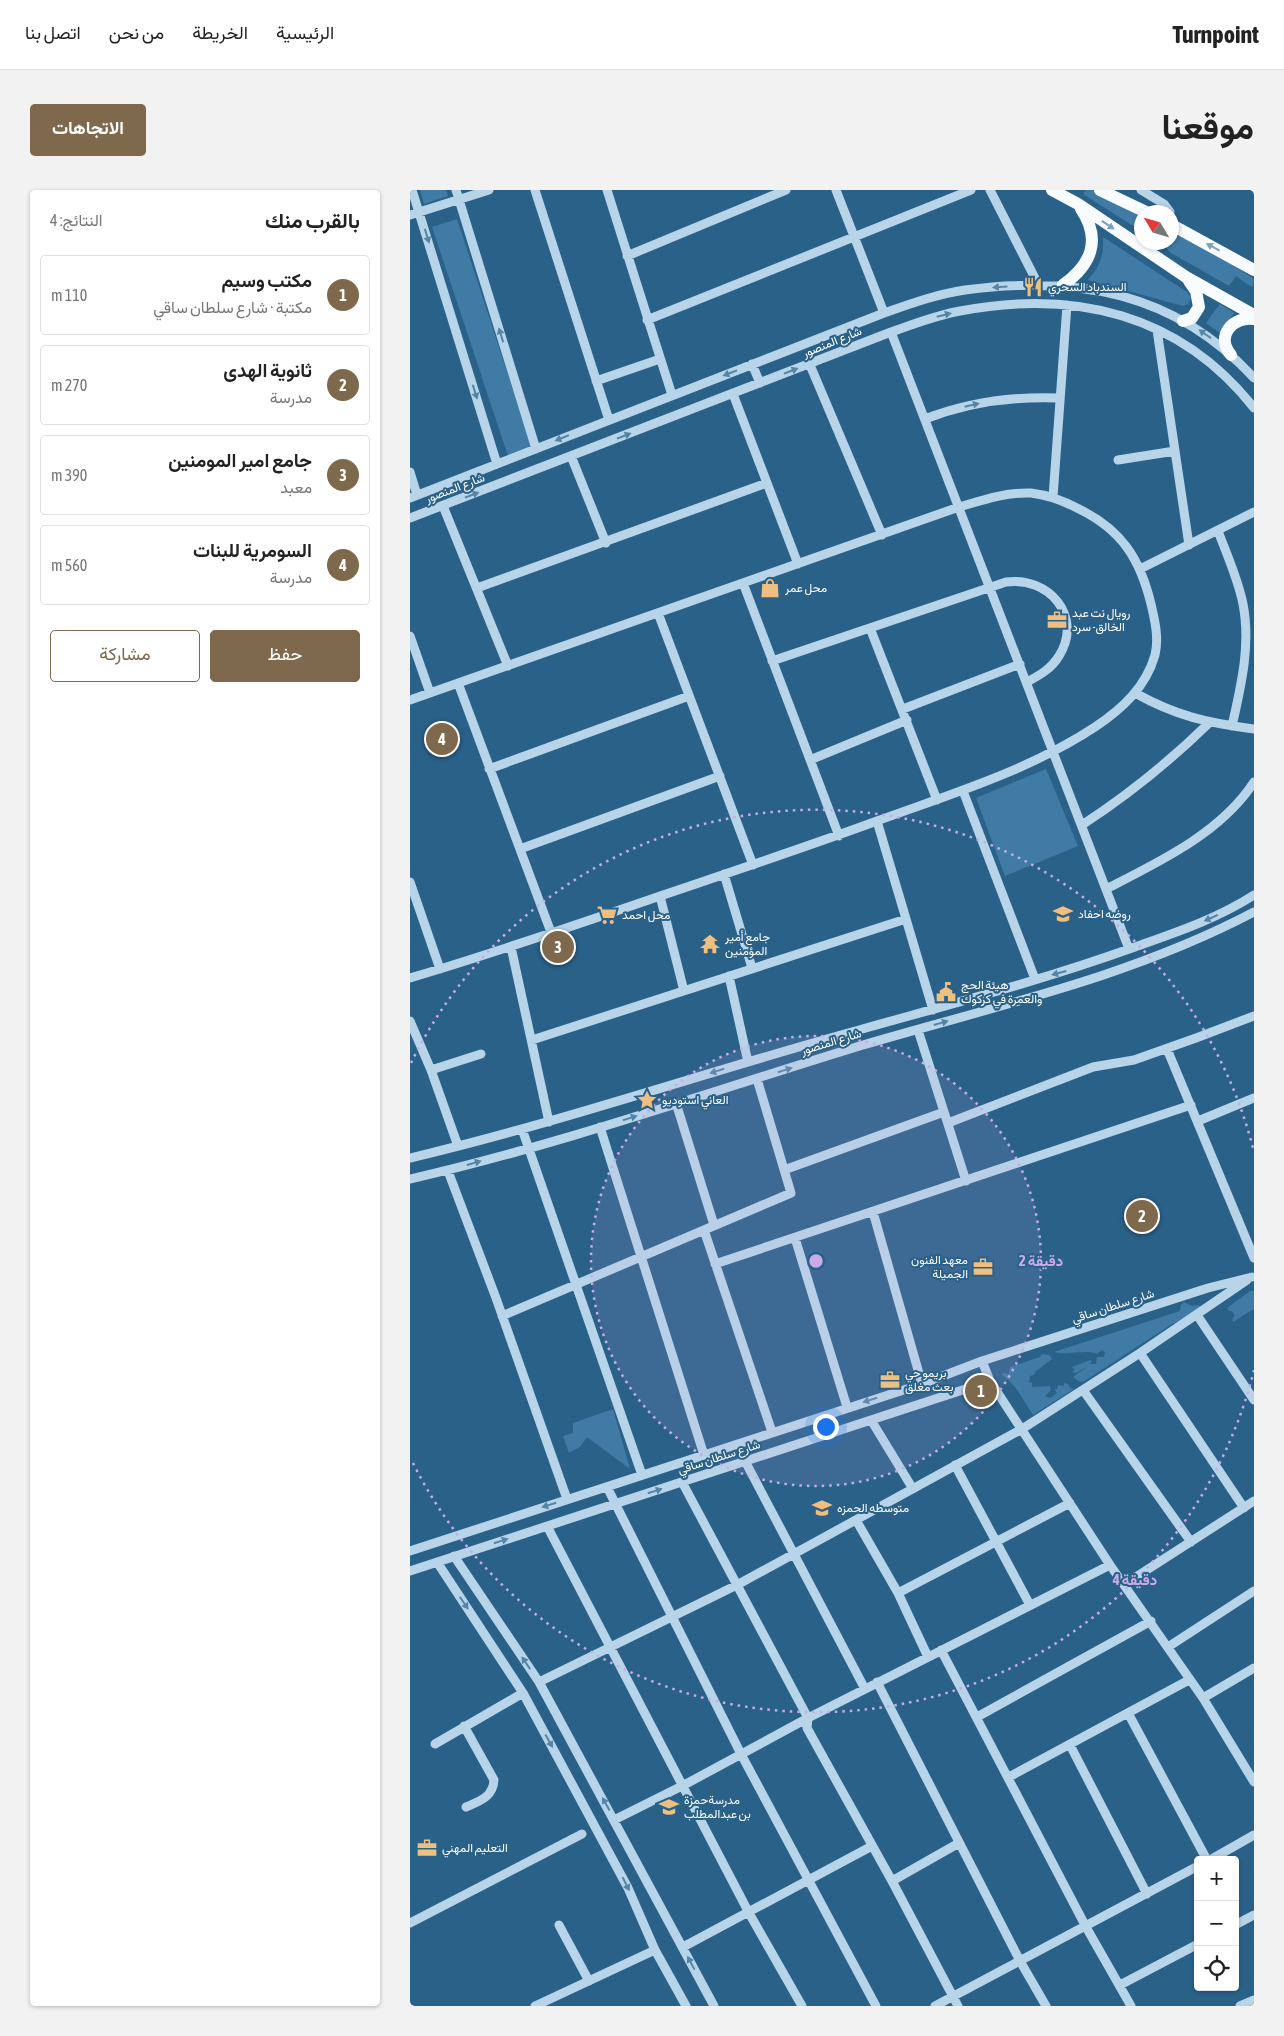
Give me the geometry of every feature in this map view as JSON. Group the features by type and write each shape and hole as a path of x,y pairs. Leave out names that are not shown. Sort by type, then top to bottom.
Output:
{"main road":[{"path":"1052,190 1078,204 1186,278 1254,317"},
{"path":"1100,190 1134,206"},
{"path":"1062,285 1075,276 1091,252 1092,244 1089,224 1078,204"},
{"path":"1179,229 1254,270"},
{"path":"1153,250 1156,257"},
{"path":"1184,320 1192,318 1199,307 1196,291 1186,278"},
{"path":"1231,355 1225,345 1226,332 1235,321 1254,317"}],"street":[{"path":"412,190 415,214 498,464"},
{"path":"456,190 536,448"},
{"path":"415,214 489,190"},
{"path":"535,190 608,420"},
{"path":"607,190 672,395"},
{"path":"627,256 786,190"},
{"path":"836,190 884,313"},
{"path":"647,320 970,190"},
{"path":"990,190 1039,286"},
{"path":"1142,190 1165,205"},
{"name":"شارع المنصور","path":"414,497 884,313 964,290 1062,285 1093,288 1121,295 1184,320 1205,333 1254,378"},
{"name":"شارع المنصور","path":"410,518 891,332 960,311 1018,304 1067,305 1115,313 1138,321 1184,343 1228,378 1254,408"},
{"path":"1053,497 1067,305"},
{"path":"1157,330 1189,545"},
{"path":"891,332 1129,949"},
{"path":"596,381 660,359"},
{"path":"752,364 760,383"},
{"path":"810,364 882,535"},
{"path":"733,394 798,564"},
{"path":"925,420 958,408 991,401 1025,397 1060,398"},
{"path":"1118,460 1175,451"},
{"path":"571,456 606,543"},
{"path":"410,472 414,497"},
{"path":"477,588 606,543 767,483"},
{"path":"410,700 959,508 1002,495 1032,493 1053,497 1086,512 1107,525 1125,544 1140,569 1150,598 1157,635 1156,651 1152,664 1145,679 1135,693 1117,712 1054,752 963,791 839,836 660,896 552,935 410,978"},
{"path":"443,506 508,666"},
{"path":"1140,569 1254,512"},
{"path":"1218,531 1243,604 1245,630 1242,678 1232,726"},
{"path":"772,661 990,588 1016,581 1029,582 1049,592 1062,609 1068,632 1064,647 1051,666 1027,682"},
{"path":"743,583 839,836"},
{"path":"658,613 753,865"},
{"path":"870,628 937,800"},
{"path":"410,636 430,693"},
{"path":"903,709 1020,664"},
{"path":"458,683 552,935"},
{"path":"1135,693 1178,714 1209,723 1254,729"},
{"path":"489,769 689,696"},
{"path":"810,760 907,720"},
{"path":"1082,825 1138,787 1168,762 1209,723"},
{"path":"520,849 720,776"},
{"path":"1106,889 1157,862 1220,820 1243,798 1254,782"},
{"path":"963,791 1035,979"},
{"path":"877,821 933,1010"},
{"path":"724,874 752,968"},
{"path":"410,882 440,969"},
{"name":"شارع المنصور","path":"410,1158 549,1122 748,1062 1035,979 1080,968 1208,920 1234,908 1254,895"},
{"path":"660,896 684,991"},
{"name":"شارع المنصور","path":"410,1179 448,1171 600,1127 864,1045 1088,981 1204,937 1254,912"},
{"path":"532,1040 906,918"},
{"path":"511,947 549,1122"},
{"path":"729,976 748,1062"},
{"path":"948,1123 1093,1067 1125,1062 1167,1049 1254,1016"},
{"path":"410,1021 432,1070 458,1146"},
{"path":"860,1030 864,1045"},
{"path":"918,1030 966,1181"},
{"path":"1167,1049 1192,1105 1254,1258"},
{"path":"432,1070 481,1054"},
{"path":"502,1316 791,1193 757,1079"},
{"path":"1198,1121 1254,1098"},
{"path":"676,1103 714,1225"},
{"path":"715,1264 1192,1105"},
{"path":"784,1170 944,1112"},
{"path":"600,1127 704,1455"},
{"path":"522,1129 642,1475"},
{"path":"448,1171 567,1500"},
{"path":"873,1212 922,1384"},
{"path":"704,1230 772,1432"},
{"path":"795,1238 847,1407"},
{"path":"539,1682 610,1649 737,1585 1022,1429 1253,1278"},
{"name":"شارع سلطان ساقي","path":"410,1551 922,1384 982,1361 1208,1288 1253,1278"},
{"path":"1197,1315 1254,1400"},
{"path":"1140,1353 1244,1508"},
{"path":"982,1361 990,1381 1110,1565 1151,1621 1202,1698 1254,1782"},
{"name":"شارع سلطان ساقي","path":"410,1571 990,1381"},
{"path":"1083,1390 1191,1542"},
{"path":"871,1420 913,1489"},
{"path":"745,1461 865,1688"},
{"path":"955,1465 1030,1605"},
{"path":"682,1482 808,1718 807,1728 892,1881 958,2006"},
{"path":"606,1486 741,1754 876,2006"},
{"path":"1125,1584 1254,1501"},
{"path":"898,1593 1070,1503"},
{"path":"856,1520 898,1593 928,1656"},
{"path":"547,1526 749,1912 802,2006"},
{"path":"454,1556 539,1682 714,2006"},
{"path":"437,1562 523,1693 628,1888 655,1950 686,2006"},
{"path":"614,1820 684,1785 865,1688 1110,1565"},
{"path":"1168,1647 1254,1591"},
{"path":"977,1716 1151,1621"},
{"path":"941,1650 1086,1927 1131,2006"},
{"path":"1202,1698 1254,1668"},
{"path":"1009,1777 1189,1680"},
{"path":"877,1682 1020,1961 1046,2006"},
{"path":"435,1744 523,1693"},
{"path":"1128,1713 1207,1856"},
{"path":"464,1726 494,1780 493,1788 486,1798 466,1807"},
{"path":"1070,1745 1147,1894"},
{"path":"410,1923 582,1834"},
{"path":"1216,1856 1254,1835"},
{"path":"892,1881 959,1843"},
{"path":"683,1947 872,1846"},
{"path":"935,2006 1194,1868"},
{"path":"1239,1922 1254,1915"},
{"path":"559,1925 589,1981"},
{"path":"1120,1985 1194,1946"},
{"path":"535,2006 655,1950"},
{"path":"1240,2006 1254,2000"}],"shaded area":[{"path":"420,190 446,190 448,196 424,204"},
{"path":"1086,190 1092,190 1134,213 1134,227 1083,194"},
{"path":"457,219 534,454 510,462 432,227"},
{"path":"1179,236 1188,240 1254,279 1253,287 1236,276 1229,286 1168,250 1179,250"},
{"path":"1103,237 1187,292 1191,297 1188,304 1183,306 1088,280 1096,270 1100,260 1103,249"},
{"path":"1220,304 1234,313 1220,333 1206,323"},
{"path":"1046,769 1078,846 1005,876 976,798"},
{"path":"1250,1291 1254,1291 1254,1309 1233,1322 1232,1319 1235,1316 1227,1308"},
{"path":"1184,1302 1192,1306 1198,1305 1202,1308 1172,1324 1083,1382 1073,1377 1088,1366 1076,1373 1072,1372 1075,1370 1072,1367 1090,1360 1092,1361 1090,1364 1096,1364 1097,1357 1104,1357 1105,1352 1102,1350 1097,1354 1087,1352 1054,1352 1180,1311 1181,1305"},
{"path":"1042,1354 1049,1355 1052,1359 1035,1372 1034,1375 1030,1376 1029,1382 1032,1383 1032,1387 1050,1386 1051,1390 1045,1396 1050,1398 1057,1393 1054,1389 1057,1389 1058,1385 1064,1386 1064,1383 1068,1384 1070,1388 1074,1389 1033,1415 1015,1387 1001,1373 1009,1374 1010,1367 1040,1357"},
{"path":"613,1409 630,1469 587,1437 580,1447 569,1453 563,1436 573,1433 573,1423"}],"place":[{"name":"السندباد السحري","path":"1033,287"},
{"name":"محل عمر","path":"770,588"},
{"name":"رويال نت عبد الخالق- سرد","path":"1057,620"},
{"name":"السومرية للبنات","path":"442,739"},
{"name":"روضه احفاد","path":"1063,914"},
{"name":"محل احمد","path":"607,915"},
{"name":"جامع أمير المؤمنين","path":"710,944"},
{"name":"جامع امير المومنين","path":"558,947"},
{"name":"هيئة الحج والعمرة في كركوك","path":"946,992"},
{"name":"العاني استوديو","path":"647,1100"},
{"name":"ثانوية الهدى","path":"1142,1216"},
{"name":"معهد الفنون الجميلة","path":"983,1267"},
{"name":"بريمو حي بعث مغلق","path":"890,1380"},
{"name":"مكتب وسيم","path":"981,1391"},
{"name":"متوسطه الحمزه","path":"822,1508"},
{"name":"مدرسةحمزة بن عبدالمطلب","path":"669,1807"},
{"name":"التعليم المهني","path":"427,1848"}]}
